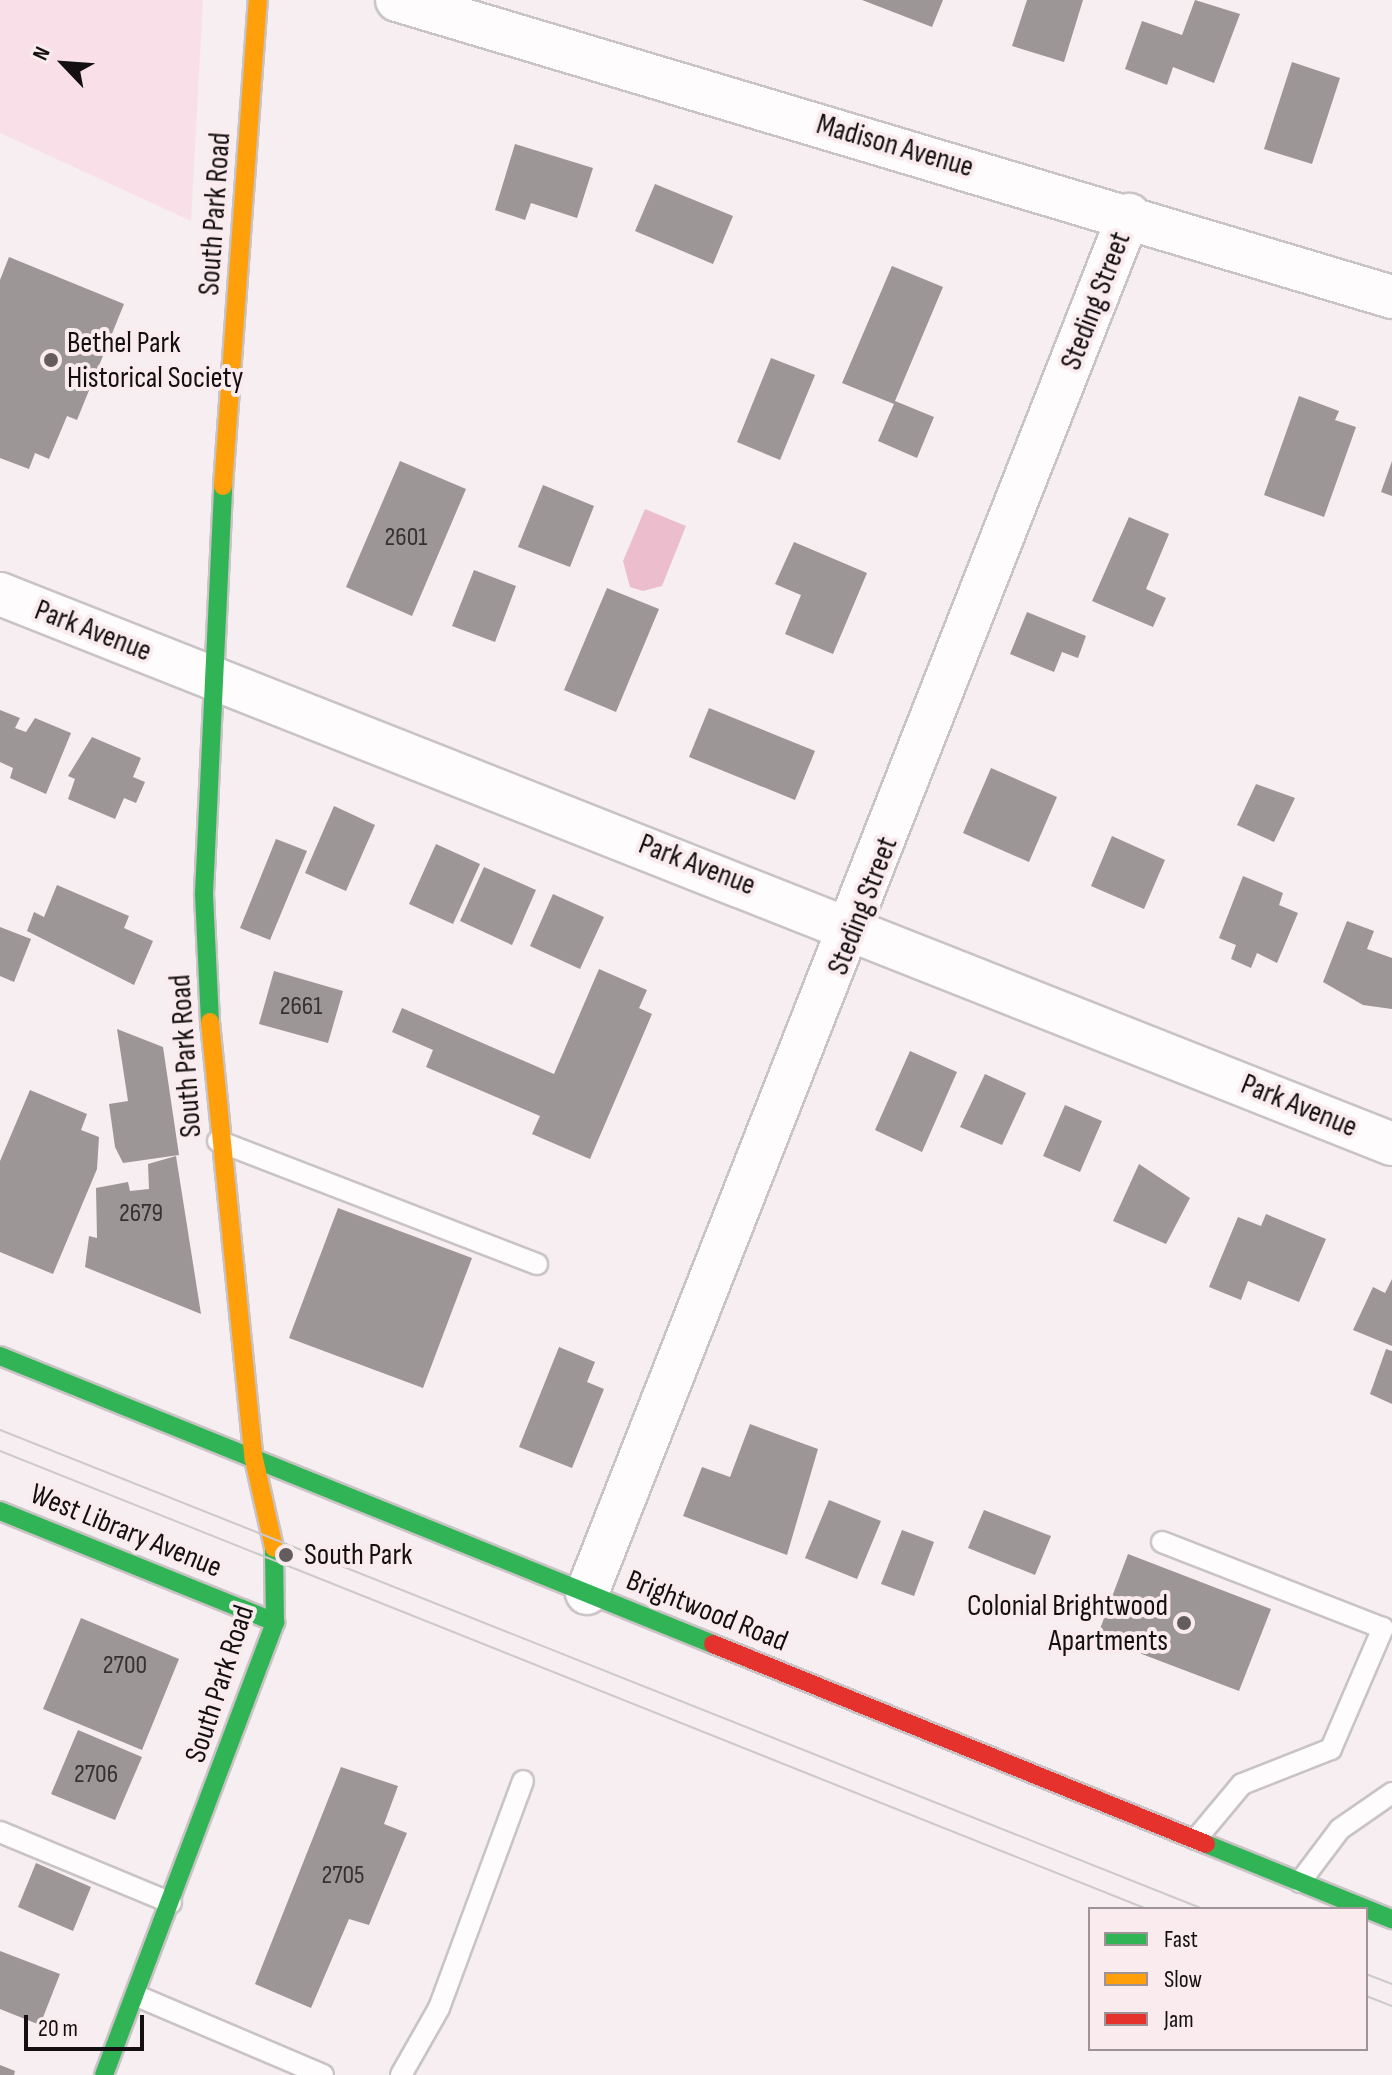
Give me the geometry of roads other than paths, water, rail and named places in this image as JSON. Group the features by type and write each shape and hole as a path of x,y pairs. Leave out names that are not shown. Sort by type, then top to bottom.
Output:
{"main road":[{"name":"South Park Road","path":"104,2075 137,1996 275,1622 277,1561 254,1459 218,1141 204,893 210,676 258,0"},
{"name":"Brightwood Road","path":"0,1356 1362,1907"},
{"name":"West Library Avenue","path":"0,1511 275,1622"},
{"name":"Brightwood Road","path":"1368,1909 1392,1919"}],"street":[{"name":"Madison Avenue","path":"397,0 1129,215 1392,297"},
{"name":"Steding Street","path":"587,1593 855,927 1129,215"},
{"name":"Park Avenue","path":"0,594 855,927 1392,1144"}],"lane":[{"path":"218,1141 537,1264"},
{"path":"1162,1542 1383,1628 1331,1749 1242,1784 1196,1839"},
{"path":"401,2075 439,2008 523,1781"},
{"path":"1300,1882 1340,1829 1392,1793"},
{"path":"0,1832 171,1903"},
{"path":"137,1996 323,2075"}],"tram line":[{"path":"0,1430 1198,1907"},
{"path":"0,1451 1142,1907"},
{"path":"1368,1975 1392,1984"},
{"path":"1368,1997 1392,2006"}],"place":[{"name":"Bethel Park Historical Society","path":"51,360"},
{"name":"South Park","path":"286,1555"},
{"name":"Colonial Brightwood Apartments","path":"1184,1623"}]}
